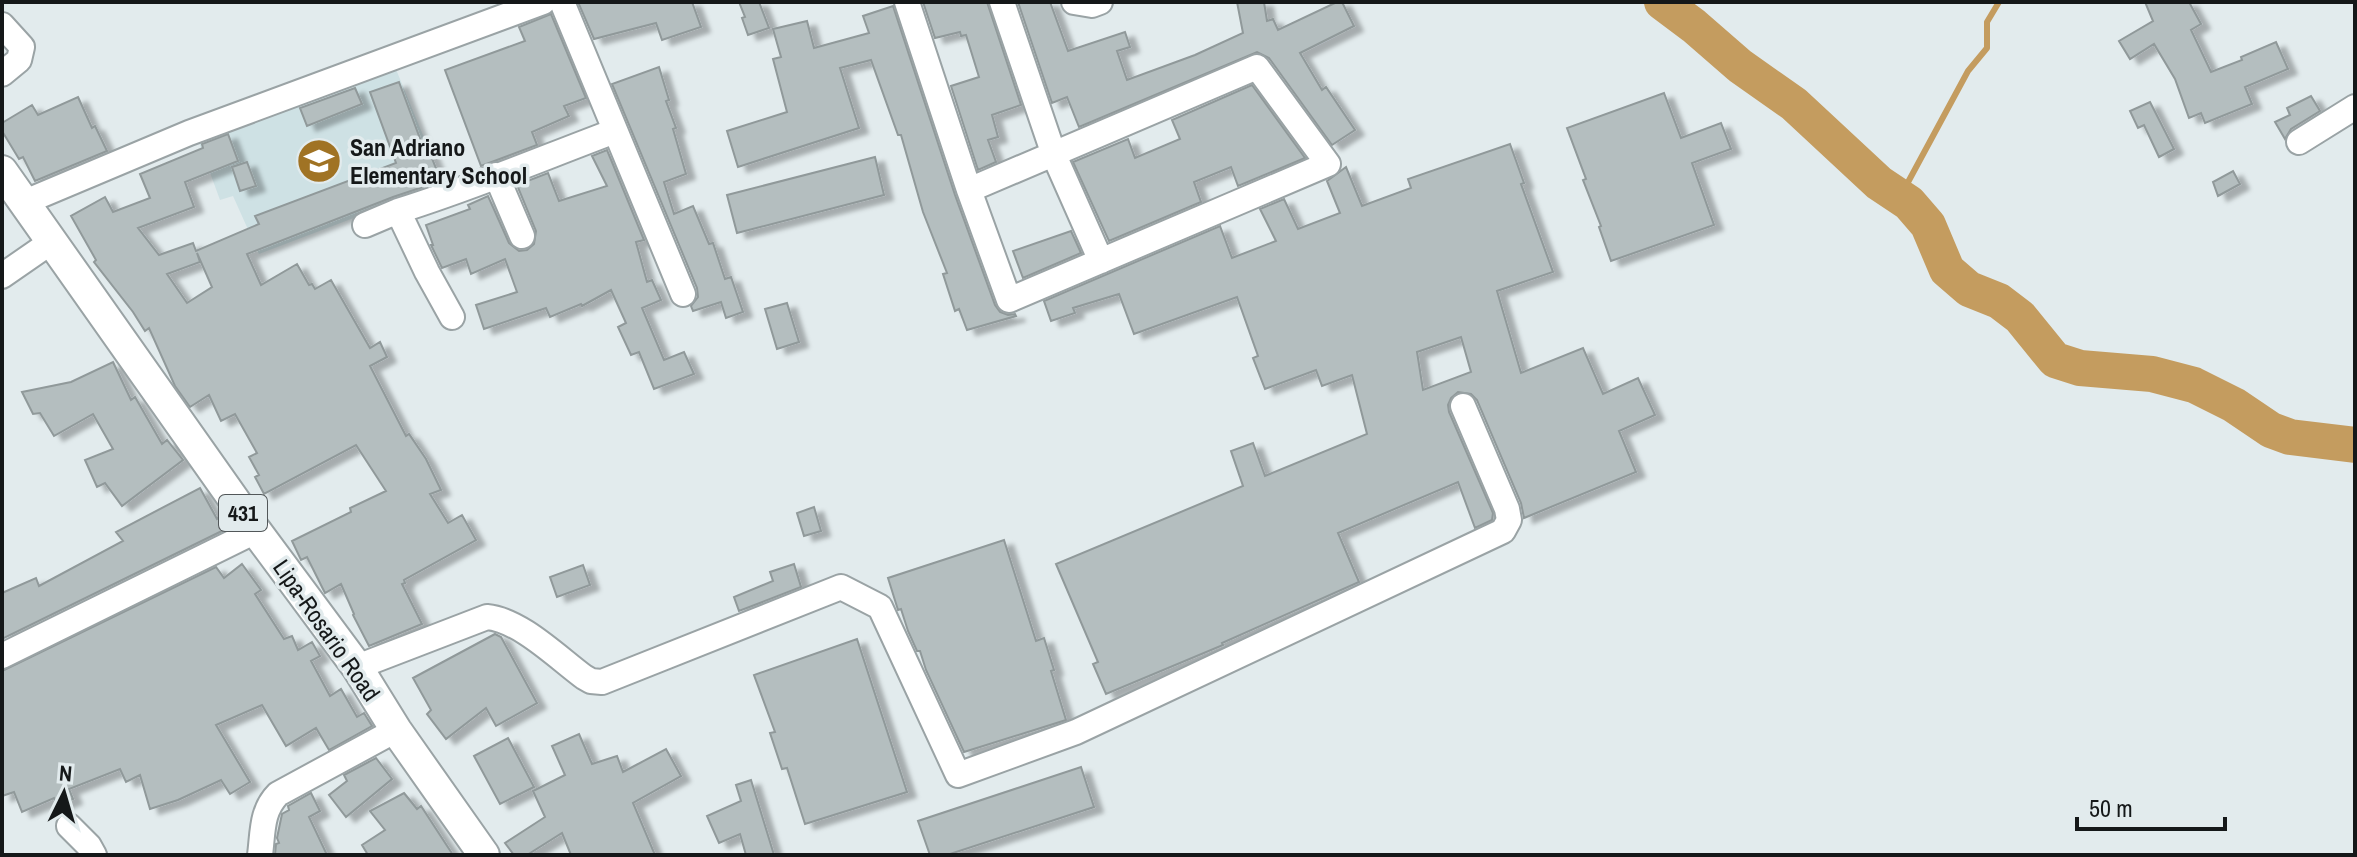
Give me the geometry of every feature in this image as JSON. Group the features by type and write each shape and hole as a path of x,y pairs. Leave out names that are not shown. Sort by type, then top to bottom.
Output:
{"main road":[{"name":"Lipa-Rosario Road","path":"2,171 256,531 357,667 396,730 484,855"}],"street":[{"path":"25,202 189,133 507,8 543,2"},
{"path":"562,2 683,294"},
{"path":"907,2 969,190 1009,300 1328,164 1257,67 969,190"},
{"path":"1002,2 1054,155 1101,261"},
{"path":"1074,2 1092,5 1100,2"},
{"path":"2,25 22,47 19,60 2,74"},
{"path":"2299,142 2355,107"},
{"path":"365,225 615,131"},
{"path":"496,175 522,236"},
{"path":"398,211 452,317"},
{"path":"2,276 51,242"},
{"path":"357,667 487,617 501,618 584,677 602,682 841,587 880,607 958,775 1076,732 1503,531 1509,520 1507,509 1463,406"},
{"path":"2,656 256,531"},
{"path":"260,855 265,812 278,794 396,730"},
{"path":"69,826 94,855"}],"shaded area":[{"name":"San Adriano Elementary School","path":"393,62 443,184 259,254 233,196 220,200 197,137"}],"building":[{"path":"578,2 692,2 701,27 662,40 656,23 594,39"},
{"path":"739,2 759,2 769,28 748,35"},
{"path":"923,2 987,2 1021,105 992,115 998,137 988,140 996,162 978,170 951,86 979,77 966,35 961,36 960,32 935,38"},
{"path":"1018,2 1050,2 1068,51 1125,32 1130,47 1117,51 1127,80 1243,33 1237,2 1264,2 1267,21 1273,19 1278,30 1342,2 1354,26 1300,53 1322,90 1326,87 1355,130 1332,145 1269,58 1257,52 1079,127 1067,97 1052,103"},
{"path":"2145,2 2189,2 2201,24 2191,30 2211,72 2276,42 2288,69 2245,87 2252,104 2205,123 2201,113 2189,118 2175,79 2154,44 2130,59 2119,41 2153,21"},
{"path":"893,6 995,305 1000,312 1016,316 967,330 959,309 955,311 943,274 947,273 923,212 901,135 898,135 871,60 840,68 859,128 738,167 727,131 787,112 773,59 781,57 773,29 807,21 814,48 869,33 863,16"},
{"path":"551,14 586,98 564,106 569,116 532,132 537,145 481,166 445,70 525,41 519,27"},
{"path":"659,67 686,174 664,182 674,214 693,206 709,244 713,243 725,279 731,277 743,312 726,318 721,302 693,311 691,306 698,297 697,288 612,84"},
{"path":"399,82 425,152 429,151 441,181 247,254 261,285 297,264 309,285 312,284 315,289 331,280 370,348 380,342 387,357 370,366 406,436 409,434 426,459 441,490 430,494 448,523 462,515 476,540 404,580 402,584 422,624 369,646 341,584 325,593 307,557 301,560 292,541 386,491 356,445 264,494 255,477 259,475 249,457 257,453 235,414 221,421 209,395 190,407 175,386 149,328 145,331 94,262 96,260 71,216 105,197 113,212 150,198 140,174 203,148 202,144 228,134 238,161 185,182 194,207 138,228 159,255 193,243 196,251 259,224 255,216 396,163 370,92","holes":["197,253 212,287 187,303 167,274 200,262"]},
{"path":"1252,85 1305,158 1238,186 1231,167 1194,182 1201,202 1109,241 1073,162 1128,139 1135,158 1180,139 1172,120"},
{"path":"355,88 362,104 307,126 300,108"},
{"path":"1664,93 1681,138 1721,123 1731,149 1692,163 1714,225 1611,261 1567,128"},
{"path":"2311,96 2320,111 2291,129 2285,139 2275,122 2290,115 2287,108"},
{"path":"78,97 107,151 35,181 23,157 19,159 2,131 2,123 32,105 38,115"},
{"path":"2150,102 2174,149 2159,157 2144,125 2138,128 2130,111"},
{"path":"1510,144 1553,272 1497,291 1521,373 1583,348 1603,394 1638,378 1655,415 1619,431 1636,472 1524,518 1521,503 1477,400 1471,394 1458,392 1451,398 1449,412 1493,513 1492,520 1475,528 1458,482 1338,533 1359,582 1223,645 1106,694 1093,664 1098,662 1056,564 1243,486 1231,451 1253,443 1265,476 1367,434 1352,375 1322,386 1316,370 1265,389 1253,358 1258,356 1237,297 1134,334 1119,294 1073,308 1075,313 1051,321 1044,301 1220,226 1232,258 1276,241 1260,209 1284,199 1298,229 1340,213 1327,181 1346,167 1362,206 1411,188 1408,179","holes":["1461,337 1471,372 1423,390 1417,352"]},
{"path":"607,150 644,240 636,242 647,282 652,280 661,300 642,308 664,360 684,352 694,374 654,389 639,352 631,355 618,327 626,323 611,290 582,306 550,317 546,308 484,329 476,305 517,292 505,259 471,274 466,259 442,268 426,225 470,209 468,205 488,196 509,243 519,251 527,250 534,244 536,231 517,185 548,173 559,201 607,186 592,156"},
{"path":"875,157 884,195 737,233 727,195"},
{"path":"247,162 256,186 240,191 232,167"},
{"path":"2233,171 2240,184 2218,196 2213,182"},
{"path":"1071,231 1081,253 1023,278 1013,251"},
{"path":"787,303 799,342 777,349 765,309"},
{"path":"113,362 131,400 135,397 162,444 167,440 183,460 122,506 105,483 97,487 85,460 113,449 93,414 54,436 40,413 33,414 22,392 71,382"},
{"path":"200,488 217,519 222,515 230,527 2,639 2,593 36,578 39,586 123,541 116,532"},
{"path":"814,507 821,531 804,536 797,513"},
{"path":"1004,540 1036,641 1044,638 1066,720 964,752 920,651 917,651 908,631 901,609 898,610 888,578"},
{"path":"242,564 261,590 255,594 284,639 292,636 298,650 312,642 320,656 311,661 330,696 341,689 357,717 364,713 372,726 329,750 316,728 286,746 262,705 216,725 250,782 230,794 221,780 150,809 140,775 126,782 120,769 69,789 73,799 57,806 54,798 22,812 14,792 2,796 2,671 216,567 224,578"},
{"path":"794,564 801,587 739,611 734,597 773,581 770,572"},
{"path":"583,565 590,585 557,597 550,577"},
{"path":"495,634 501,637 537,703 496,726 486,708 446,739 427,714 431,710 413,678"},
{"path":"857,639 907,792 805,824 787,768 782,769 770,733 775,732 754,675"},
{"path":"579,734 592,764 617,756 623,772 666,749 681,776 633,803 655,855 571,855 562,833 527,855 514,855 505,843 545,817 533,791 565,775 552,746"},
{"path":"508,738 534,787 500,804 474,756"},
{"path":"376,758 392,779 346,817 329,795 347,781 344,775"},
{"path":"1081,767 1094,807 947,855 930,855 918,821"},
{"path":"751,780 774,855 746,855 740,834 719,843 707,816 741,801 736,785"},
{"path":"311,793 320,811 309,817 327,855 275,855 282,814 289,810 288,806"},
{"path":"404,793 417,809 421,806 453,855 368,855 362,845 385,830 370,811"}],"waterway":[{"path":"1662,2 1740,66 1794,104 1879,183 1909,203 1928,225 1947,270 1969,289 1999,301 2020,317 2055,360 2080,368 2152,374 2194,385 2234,405 2271,430 2290,437 2355,445"},
{"path":"1900,197 1968,71 1987,48 1987,22 1999,2"}],"place":[{"name":"San Adriano Elementary School","path":"319,161"}]}
